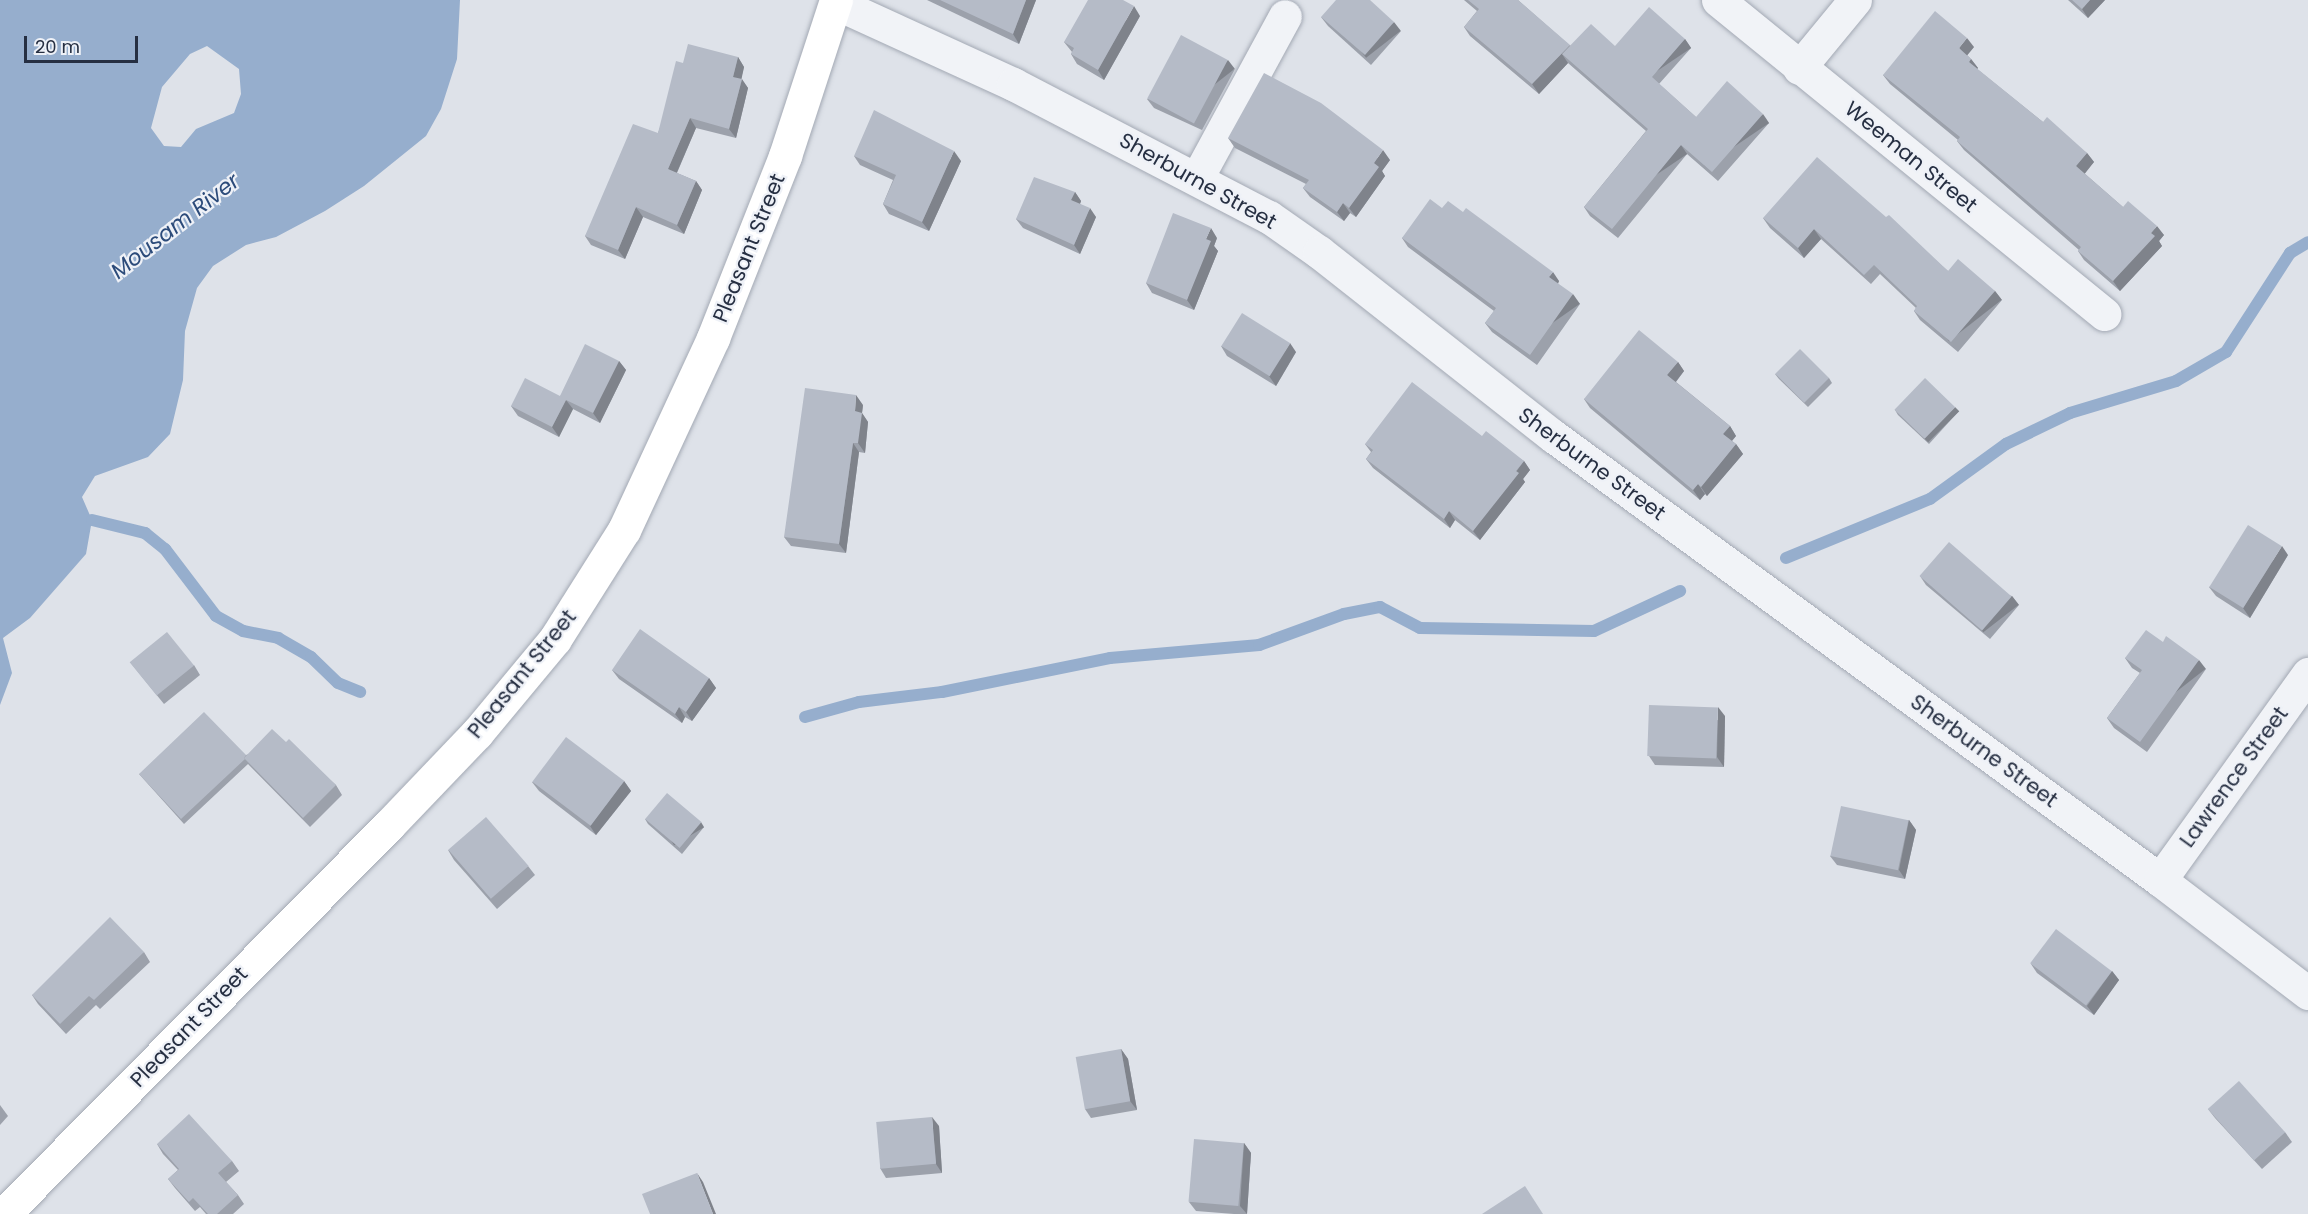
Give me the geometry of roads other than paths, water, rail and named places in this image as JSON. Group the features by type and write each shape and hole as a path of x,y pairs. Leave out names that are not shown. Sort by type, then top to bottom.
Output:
{"main road":[{"name":"Pleasant Street","path":"5,1214 389,825 477,733 555,639 624,530 713,338 785,156 836,2"}],"street":[{"name":"Weeman Street","path":"1718,0 2104,314"},
{"path":"1799,68 1855,0"},
{"name":"Sherburne Street","path":"836,2 956,56 1197,178 1269,218 1319,252 1545,430 2160,880 2308,993"},
{"path":"1197,178 1285,16"},
{"name":"Lawrence Street","path":"2160,880 2308,674"}],"water":[{"name":"Mousam River","path":"0,0 460,0 457,59 441,109 426,136 364,186 325,211 276,237 246,245 213,266 197,288 185,331 183,380 170,434 148,457 95,476 82,497 92,520 86,554 30,618 3,638 12,673 0,705","holes":["207,46 239,69 241,94 234,113 196,129 181,147 164,146 151,128 162,87 190,54"]}],"waterway":[{"path":"1786,558 1930,499 2006,444 2070,413 2176,381 2226,352 2290,253 2308,242"},
{"path":"92,520 145,533 165,549 216,616 243,631 278,638 311,657 338,683 360,692"},
{"path":"805,717 859,702 942,692 1110,658 1259,645 1344,614 1380,607 1420,628 1594,631 1680,591"}]}
